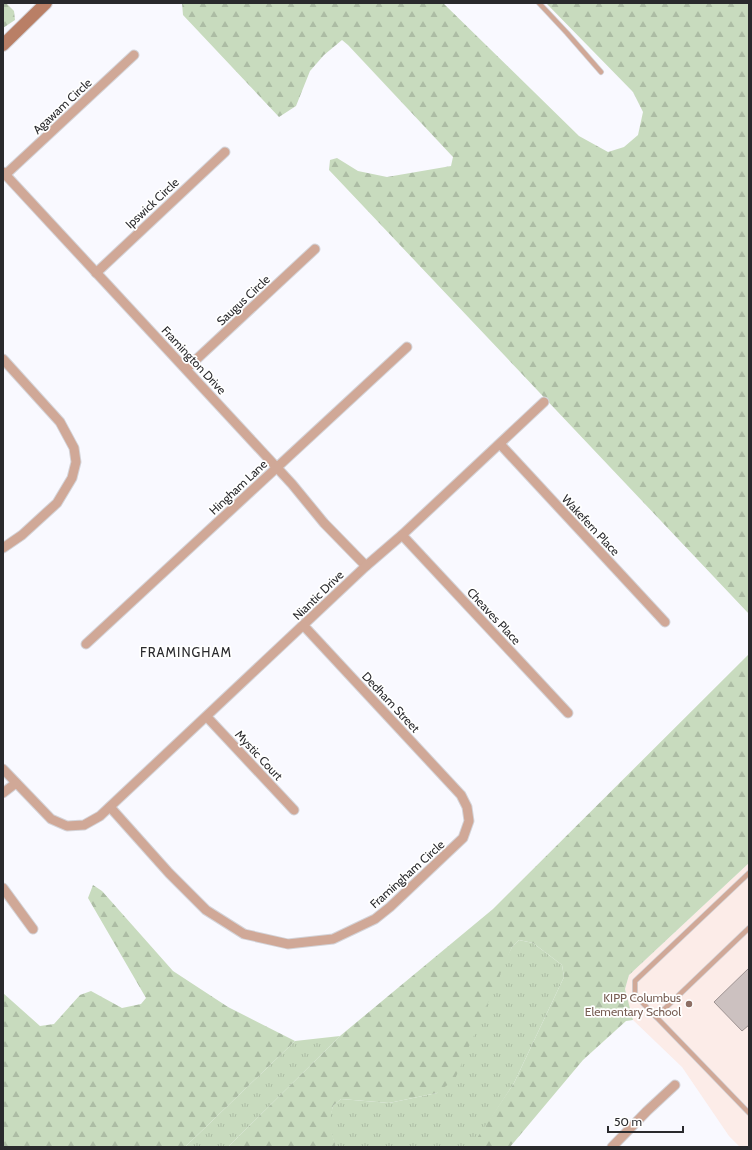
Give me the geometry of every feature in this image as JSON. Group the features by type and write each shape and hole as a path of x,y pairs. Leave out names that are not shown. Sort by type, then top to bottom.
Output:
{"main road":[{"path":"3,45 46,3"}],"street":[{"name":"Agawam Circle","path":"4,174 134,55"},
{"name":"Ipswick Circle","path":"96,272 225,152"},
{"name":"Framington Drive","path":"4,174 292,484 324,523 366,566"},
{"name":"Saugus Circle","path":"186,369 315,249"},
{"name":"Hingham Lane","path":"86,644 407,347"},
{"path":"3,359 60,422 74,448 76,462 72,478 57,503 22,535 3,548"},
{"name":"Niantic Drive","path":"3,769 51,819 67,826 84,825 100,816 304,626 366,566 402,535 544,402"},
{"name":"Wakefern Place","path":"500,444 665,622"},
{"name":"Cheaves Place","path":"402,535 568,713"},
{"name":"Dedham Street","path":"304,626 461,795"},
{"name":"Mystic Court","path":"207,717 294,810"},
{"path":"3,793 16,783"},
{"name":"Framingham Circle","path":"110,807 169,873 206,910 244,934 288,944 333,939 375,919 390,907 463,838 469,820 468,807 461,795"},
{"path":"3,888 33,929"},
{"path":"612,1147 675,1085"}],"lane":[{"path":"539,3 601,72"},
{"path":"749,873 635,981 635,995 749,1113"},
{"path":"656,1017 749,928"}],"shaded area":[{"name":"KIPP Columbus Elementary School","path":"749,863 749,1147 740,1147 729,1136 682,1067 633,1020 625,989 629,975"}],"green space":[{"path":"3,3 6,3 14,11 15,20 3,28"},
{"path":"182,3 443,3 579,136 608,152 624,147 638,135 643,112 633,92 546,3 749,3 749,614 329,170 330,160 337,158 358,171 387,177 451,166 453,157 342,40 324,55 310,71 296,106 279,117 183,15"},
{"path":"749,654 749,863 629,975 625,989 633,1020 626,1021 583,1060 510,1147 471,1147 514,1083 564,977 562,965 533,943 519,940 512,947 455,1079 437,1093 389,1103 341,1099 333,1106 329,1124 336,1147 228,1147 340,1036 493,909"},
{"path":"93,885 102,891 173,971 228,1007 295,1041 185,1147 3,1147 3,993 40,1026 54,1024 80,995 91,991 122,1008 141,1004 146,998 88,898"},
{"path":"519,940 533,943 562,965 564,977 514,1083 473,1146 336,1147 328,1124 333,1106 341,1099 389,1103 437,1093 512,947"},
{"path":"340,1036 228,1147 185,1147 295,1041"}],"building":[{"path":"749,968 749,1025 742,1031 714,1002"}],"place":[{"name":"KIPP Columbus Elementary School","path":"689,1004"}],"district":[{"name":"FRAMINGHAM","path":"186,652"}]}
